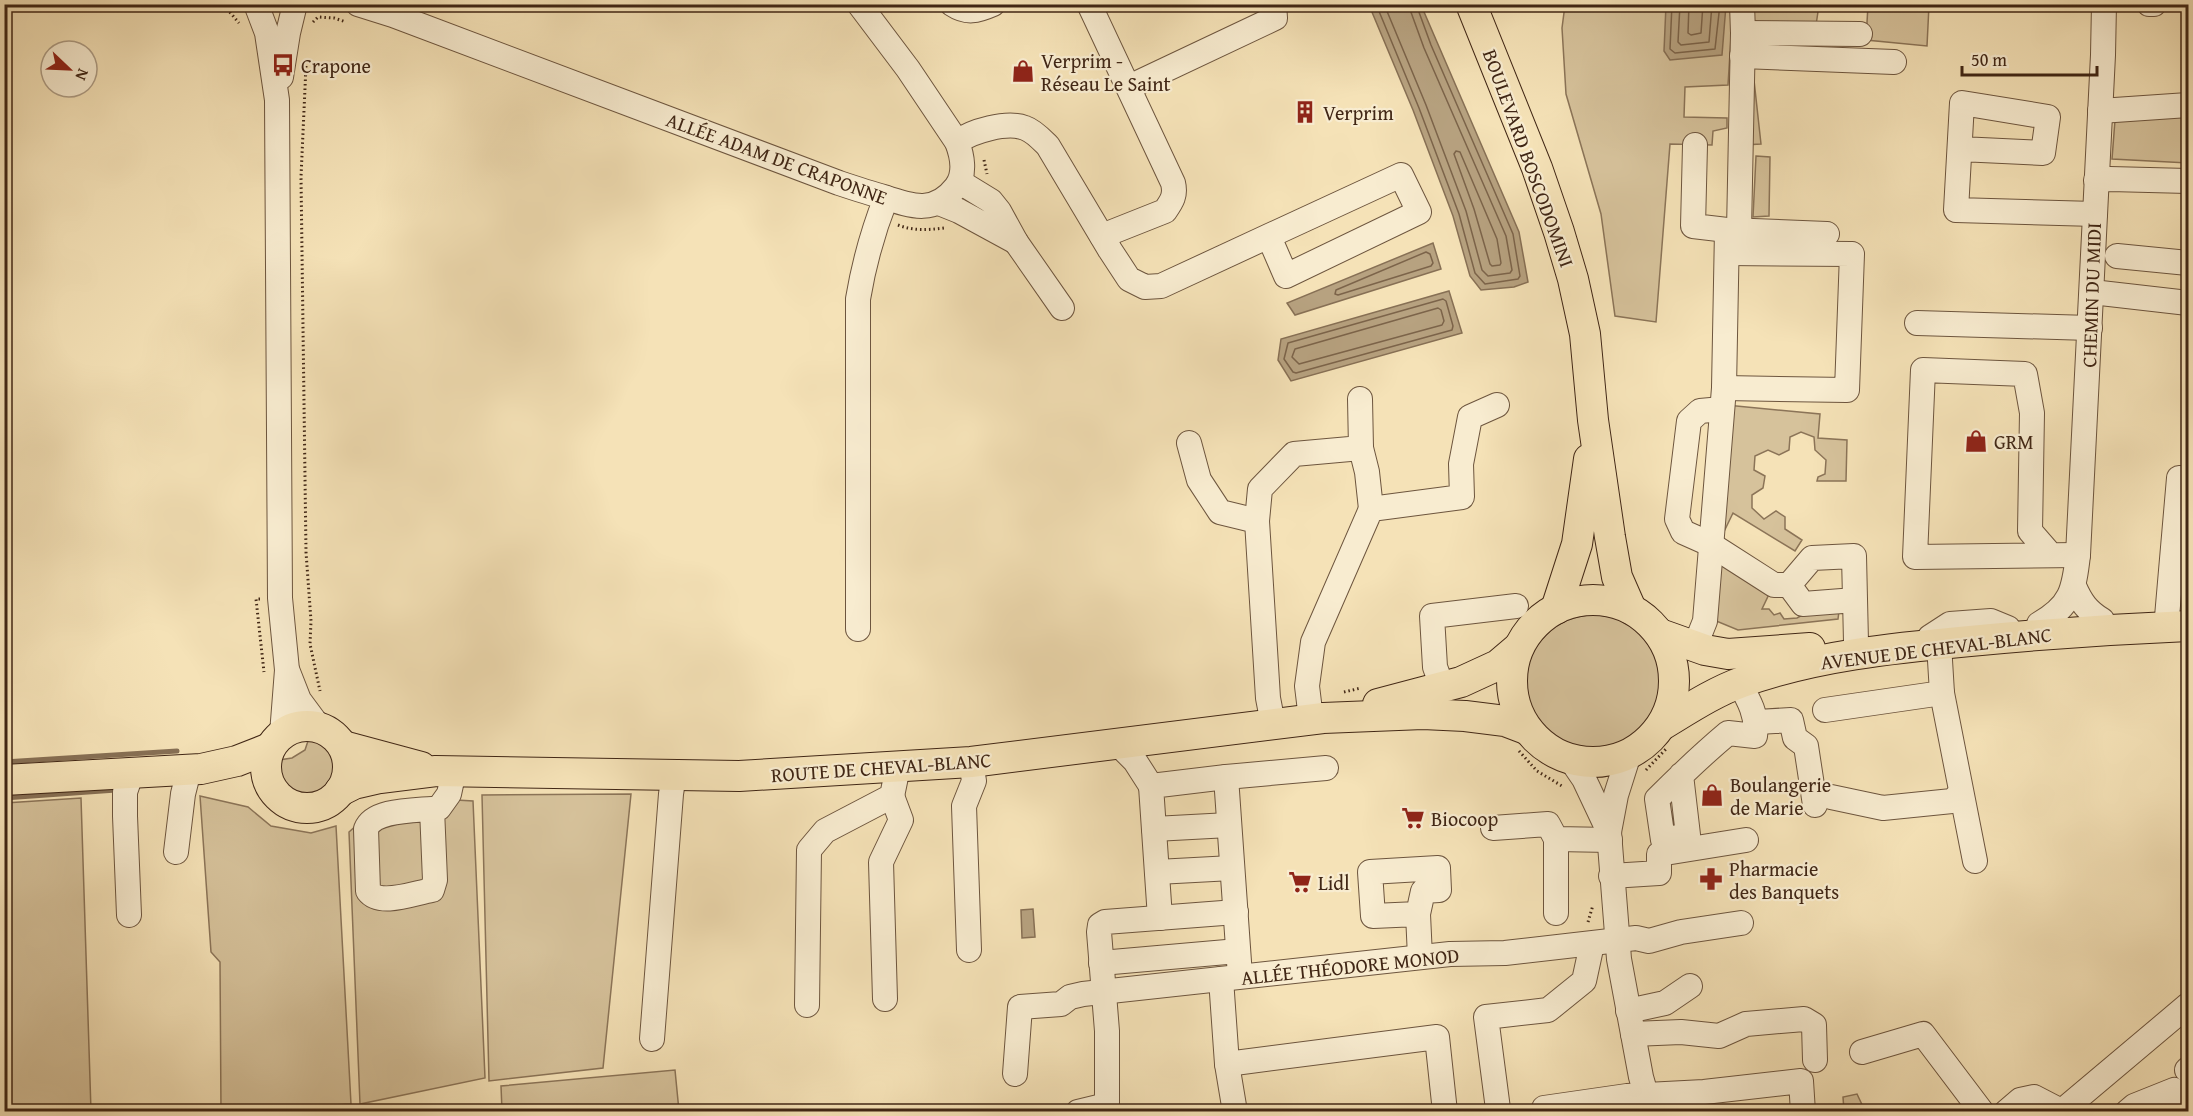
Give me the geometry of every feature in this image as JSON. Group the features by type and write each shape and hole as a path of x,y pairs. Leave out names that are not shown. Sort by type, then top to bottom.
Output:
{"main road":[{"name":"BOULEVARD BOSCODOMINI","path":"1471,4 1537,168 1573,279 1585,334 1593,420 1617,576 1631,609"},
{"name":"BOULEVARD BOSCODOMINI","path":"1556,609 1577,544 1587,483 1593,420"},
{"path":"1601,600 1631,609 1647,620 1660,634 1669,651 1674,670 1674,689 1670,708 1653,737 1629,754 1611,761 1591,763 1568,774 1554,753 1539,743 1521,739 1505,721 1423,714 1314,712 1461,682 1498,665 1518,648 1540,619 1570,603 1601,600"},
{"name":"AVENUE DE CHEVAL-BLANC","path":"1662,725 1700,702 1739,683 1815,662 2038,624 2102,620 2181,620"},
{"name":"AVENUE DE CHEVAL-BLANC","path":"1660,634 1728,654 1783,651 1856,642 2082,631 2181,620"},
{"path":"1518,648 1513,669 1512,690 1521,739"},
{"name":"ROUTE DE CHEVAL-BLANC","path":"340,791 354,784 380,778 445,771 739,776 895,782 971,762 1273,724 1314,712"},
{"path":"4,780 195,769 237,761 300,726 319,727 337,738 347,757 348,769 346,781 340,791 324,805 304,809 284,802 270,787 254,781 195,769"},
{"path":"270,787 265,768 276,741"},
{"name":"ROUTE DE CHEVAL-BLANC","path":"343,746 445,771"}],"street":[{"path":"256,4 267,33 277,100 280,598 276,672 276,741"},
{"path":"277,100 295,4"},
{"name":"ALLÉE ADAM DE CRAPONNE","path":"358,4 387,10 778,161 886,198 913,206 939,203"},
{"path":"859,4 908,69 957,141 961,153 960,182 939,203"},
{"path":"952,4 966,12 976,11 993,4"},
{"path":"1089,4 1175,191 1172,202 1165,211 1102,236"},
{"path":"1129,87 1275,18 1274,4"},
{"path":"1695,646 1705,621 1723,399 1742,44 1742,4"},
{"name":"CHEMIN DU MIDI","path":"2038,624 2060,610 2067,602 2074,586 2078,555 2104,4"},
{"path":"1742,44 1860,34"},
{"path":"1742,44 1894,63"},
{"path":"2100,111 2188,105"},
{"path":"957,141 974,132 1008,126 1025,128 1048,146 1129,279 1145,287 1161,286 1271,235 1401,176 1419,212 1286,276 1273,246 1271,235"},
{"path":"1695,145 1693,226 1731,237 1852,254 1847,390 1723,399 1700,411 1689,421 1677,519 1683,532 1710,544 1774,585 1789,585 1812,558 1854,556 1856,642"},
{"path":"1960,149 1956,210 2095,214"},
{"path":"2096,180 2110,178 2188,181"},
{"path":"960,182 991,201 1016,242 1062,308"},
{"path":"858,629 858,299 863,265 877,217 886,198"},
{"path":"939,203 960,211 1016,242"},
{"path":"1731,237 1827,234"},
{"path":"2117,256 2188,262"},
{"path":"2092,292 2188,303"},
{"path":"1917,323 2090,328"},
{"path":"2050,554 2030,531 2032,413 2025,374 1923,370 1915,557 2078,555"},
{"path":"1314,712 1308,686 1312,642 1371,509 1361,448 1360,399"},
{"path":"1371,509 1462,497 1461,464 1470,417 1497,405"},
{"path":"1189,443 1199,480 1220,512 1257,521"},
{"path":"1273,724 1268,698 1257,521 1260,489 1294,454 1361,448"},
{"path":"2179,478 2181,620"},
{"path":"1789,585 1803,604 1855,600"},
{"path":"2074,586 2081,603 2090,613 2102,620"},
{"path":"1442,686 1435,667 1432,616 1516,606"},
{"path":"1934,640 1942,693 1975,861"},
{"path":"276,672 319,727"},
{"path":"1681,776 1728,733 1755,736 1757,722 1748,698 1739,683"},
{"path":"1825,710 1942,693"},
{"path":"1757,722 1791,720 1795,738 1806,746 1823,801 1883,808 1952,801 1961,793"},
{"path":"1118,744 1135,761 1151,786 1160,918"},
{"path":"1629,754 1618,787 1609,836 1611,876 1617,941 1630,1022 1649,1103"},
{"path":"969,950 964,806 974,781 971,762"},
{"path":"1151,786 1326,768"},
{"path":"176,852 183,794 195,769"},
{"path":"432,809 439,808 449,794 445,771"},
{"path":"129,915 125,792 132,772"},
{"path":"1568,774 1589,789 1609,836"},
{"path":"652,1039 674,775"},
{"path":"1226,777 1238,951 1231,977 1227,1064 1235,1112"},
{"path":"807,1005 809,850 825,831 895,782 901,820 881,862 885,999"},
{"path":"1493,828 1548,824 1556,839 1556,913"},
{"path":"1154,830 1229,825"},
{"path":"1556,839 1609,836"},
{"path":"1611,876 1659,873 1659,854 1746,840"},
{"path":"1157,872 1232,868"},
{"path":"1078,1112 1107,1105 1107,1032 1094,993 1101,963 1100,925 1105,922 1236,912"},
{"path":"1418,914 1420,957"},
{"name":"ALLÉE THÉODORE MONOD","path":"1015,1074 1020,1007 1061,1004 1070,997 1094,993 1420,957 1505,953 1636,938 1649,941 1681,932 1741,923"},
{"path":"1498,1109 1486,1017 1548,1010 1584,981 1593,944"},
{"path":"1101,963 1238,951"},
{"path":"1630,1022 1690,986"},
{"path":"2006,1112 2020,1101 2034,1097 2061,1112 2188,1005"},
{"path":"1630,1022 1681,1032 1719,1036 1746,1024 1803,1019 1814,1025 1815,1060"},
{"path":"1862,1052 1923,1034 1982,1112"},
{"path":"1227,1064 1437,1037 1445,1112"},
{"path":"1544,1108 1706,1102 1801,1081 1803,1112"},
{"path":"2127,1112 2134,1106 2174,1090 2188,1104"}],"path":[{"path":"310,30 311,23 318,17 334,18"},
{"path":"306,60 301,177 306,552 311,621 310,644 321,693"},
{"path":"267,598 255,599 276,672"},
{"path":"1314,712 1364,687"},
{"path":"1521,739 1538,771 1568,774"}],"shaded area":[{"path":"1565,5 1733,5 1728,85 1685,87 1684,117 1727,118 1727,128 1713,131 1712,145 1670,144 1656,322 1615,316 1601,214 1566,94 1562,28"},
{"path":"1751,5 1819,5 1816,25 1751,22"},
{"path":"1868,5 1929,5 1927,46 1866,40"},
{"path":"1753,71 1761,144 1743,145"},
{"path":"2188,103 2188,163 2112,159 2115,120"},
{"path":"1756,156 1770,157 1769,216 1753,217"},
{"path":"1726,405 1820,414 1818,438 1847,440 1846,481 1817,481 1818,477 1825,474 1826,460 1815,450 1814,437 1801,432 1790,437 1789,450 1779,455 1768,450 1755,456 1754,470 1765,476 1763,488 1752,495 1752,508 1764,519 1776,511 1785,517 1785,529 1802,540 1795,551 1733,513 1718,544"},
{"path":"1715,560 1771,590 1762,609 1769,609 1774,615 1780,613 1784,619 1797,618 1821,605 1839,611 1838,619 1738,630 1709,618"},
{"path":"1594,615 1620,621 1642,635 1656,657 1662,683 1656,709 1642,731 1620,745 1594,751 1568,745 1546,731 1532,709 1526,683 1532,657 1546,635 1568,621"},
{"path":"309,738 324,745 332,755 335,767 332,778 325,788 314,794 302,795 289,789 283,783 278,764 279,760 292,758 305,750"},
{"path":"631,794 603,1068 489,1081 482,795"},
{"path":"200,796 248,807 271,826 311,833 336,826 351,1104 221,1111 220,962 211,952"},
{"path":"81,798 91,1111 5,1111 5,803"},
{"path":"439,799 473,801 485,1078 360,1104 349,832 378,806"},
{"path":"675,1070 679,1111 502,1111 501,1086"},
{"path":"1857,1094 1865,1111 1844,1111 1843,1097"}],"water":[{"path":"1369,5 1421,5 1519,232 1528,282 1514,287 1481,290 1470,276 1453,216 1413,110"},
{"path":"1666,5 1726,5 1722,55 1670,60 1664,51"},
{"path":"1433,243 1441,269 1295,315 1287,303"},
{"path":"1449,291 1462,333 1291,381 1278,360 1281,339"},
{"path":"1033,909 1035,937 1022,938 1021,910"}],"waterway":[{"path":"4,762 177,751"},
{"path":"4,798 116,790"}],"place":[{"name":"Crapone","path":"283,65"},
{"name":"Verprim - Réseau Le Saint","path":"1023,71"},
{"name":"Verprim","path":"1305,112"},
{"name":"GRM","path":"1976,441"},
{"name":"Boulangerie de Marie","path":"1712,795"},
{"name":"Biocoop","path":"1413,818"},
{"name":"Pharmacie des Banquets","path":"1711,879"},
{"name":"Lidl","path":"1300,882"}]}
